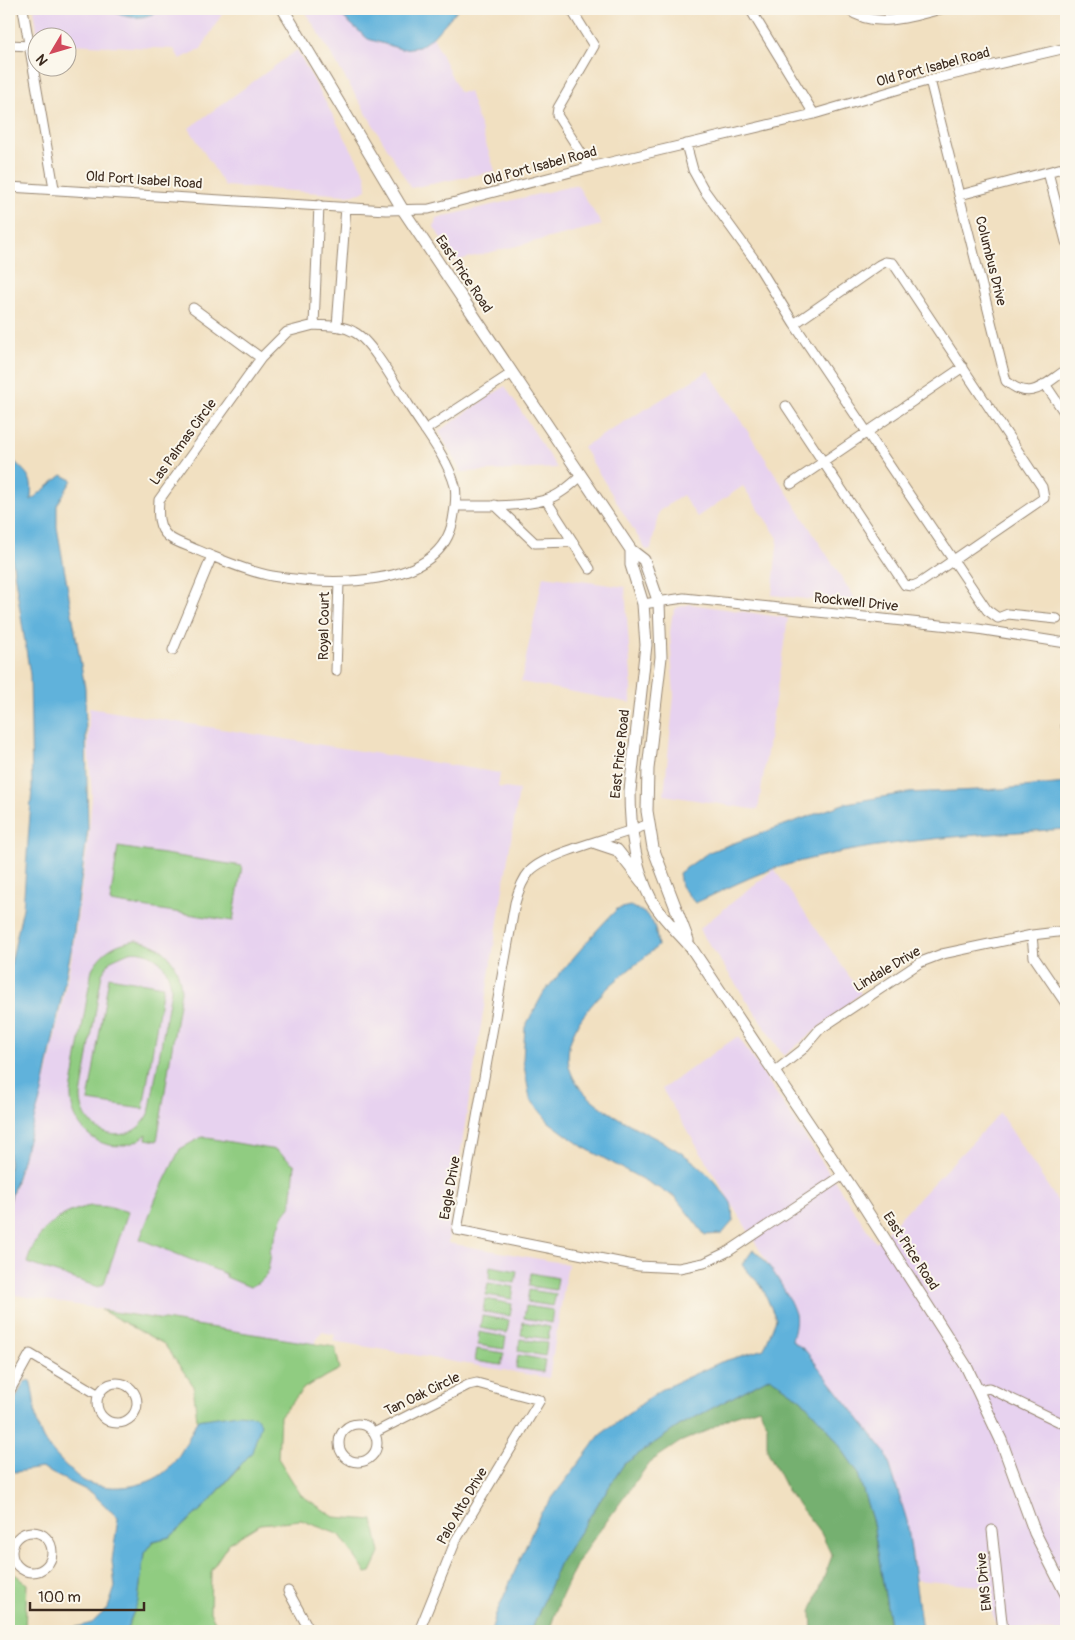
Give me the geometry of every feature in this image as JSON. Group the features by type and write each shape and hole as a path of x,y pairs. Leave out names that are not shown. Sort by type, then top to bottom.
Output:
{"main road":[{"name":"East Price Road","path":"283,9 403,210 631,550 644,560 659,603 661,657 648,770 647,811 653,848 660,872 690,946"},
{"name":"East Price Road","path":"631,550 630,565 643,604 645,662 630,791 631,832 648,889 665,919 690,946 844,1175 948,1335 979,1390 1001,1440 1035,1533 1066,1594"},
{"path":"596,843 617,850 648,889"}],"street":[{"path":"23,9 28,35"},
{"path":"572,9 594,46 558,108 557,115 590,167"},
{"path":"750,9 814,114"},
{"path":"846,9 864,18 896,20 941,9"},
{"path":"9,45 28,46"},
{"name":"Old Port Isabel Road","path":"9,187 54,188 319,206 403,210 429,209 590,167 814,114 930,80 1066,48"},
{"path":"35,78 54,188"},
{"name":"Columbus Drive","path":"930,80 1006,381 1017,391 1035,391 1066,370"},
{"path":"686,144 693,170 704,190 754,259 794,324 963,574 973,580 998,618 996,632"},
{"path":"960,195 1066,167"},
{"path":"1048,172 1066,242"},
{"path":"314,325 319,206"},
{"path":"338,326 346,207"},
{"path":"786,406 905,585 913,586 920,583 1044,498 1044,493 963,367 897,267 890,262 879,265 794,324"},
{"path":"192,308 261,358"},
{"name":"Las Palmas Circle","path":"314,325 338,326 356,332 376,354 444,459 455,486 455,506 451,530 442,547 429,560 406,572 338,582 271,576 212,556 169,537 158,520 159,500 261,358 287,332 314,325"},
{"path":"791,484 963,367"},
{"path":"425,430 512,373"},
{"path":"1045,384 1066,416"},
{"path":"455,506 495,506 546,500 569,487 582,476"},
{"path":"546,500 590,569"},
{"path":"495,506 535,543 573,542"},
{"path":"173,650 212,556"},
{"name":"Royal Court","path":"336,671 338,582"},
{"name":"Rockwell Drive","path":"643,604 684,598 996,632 1066,643"},
{"path":"998,618 1008,614 1057,619"},
{"path":"1066,722 1066,727"},
{"name":"Eagle Drive","path":"649,824 631,832 545,859 530,871 520,887 515,903 457,1230 639,1266 679,1268 704,1263 729,1251 844,1175"},
{"name":"Lindale Drive","path":"774,1072 802,1050 820,1028 921,962 942,954 1066,931"},
{"path":"1032,936 1034,957 1066,1004"},
{"path":"9,1392 30,1354 99,1396"},
{"name":"Tan Oak Circle","path":"374,1432 468,1385 477,1383 540,1400"},
{"path":"121,1384 127,1386 136,1397 136,1410 128,1420 122,1423 110,1422 104,1418 98,1408 99,1396 108,1386 121,1384"},
{"path":"979,1390 989,1388 1066,1426"},
{"name":"Palo Alto Drive","path":"419,1631 456,1540 540,1400"},
{"name":"Tan Oak Circle","path":"359,1424 365,1425 374,1432 377,1445 376,1452 366,1461 353,1462 342,1454 340,1437 347,1427 359,1424"},
{"name":"EMS Drive","path":"992,1530 1003,1631"},
{"path":"35,1532 47,1539 51,1544 51,1558 48,1564 38,1571 26,1571 13,1558 11,1545 22,1535 35,1532"},
{"path":"288,1591 310,1631"}],"shaded area":[{"path":"34,9 225,9 201,49 180,59 174,49 78,44 78,28 37,28"},
{"path":"304,9 344,9 345,18 419,47 433,37 459,92 469,92 495,171 411,188"},
{"path":"297,50 366,176 367,189 361,193 347,195 225,186 189,128"},
{"path":"577,185 602,225 455,261 434,227 436,218"},
{"path":"708,371 859,605 772,595 778,538 743,486 697,517 683,495 659,511 651,549 646,550 583,447"},
{"path":"505,386 557,468 461,472 439,431"},
{"path":"543,576 625,587 631,703 521,682"},
{"path":"690,604 788,618 758,810 664,795 674,696 670,633 672,616 676,608"},
{"path":"89,708 500,773 498,787 519,790 450,1218 448,1243 568,1264 549,1378 333,1341 335,1335 322,1332 314,1344 9,1294 9,1208 47,1074 72,956 89,833 92,795 88,748"},
{"path":"774,869 861,993 784,1056 699,929"},
{"path":"738,1036 876,1243 1000,1113 1066,1214 1066,1631 1000,1631 980,1586 916,1580 907,1521 886,1453 805,1350 792,1341 796,1316 781,1285 662,1089"}],"green space":[{"path":"118,847 242,866 233,921 110,902"},
{"path":"129,941 146,942 169,956 177,972 181,991 157,1141 146,1139 147,1134 134,1142 120,1146 107,1145 96,1140 85,1131 77,1120 72,1107 71,1092 92,969 100,957 110,949","holes":["129,952 146,953 159,961 168,974 171,990 149,1114 141,1125 130,1132 119,1135 108,1134 98,1129 89,1121 83,1110 81,1096 102,974 111,960"]},
{"path":"109,977 163,986 143,1109 88,1101"},
{"path":"202,1137 276,1150 295,1165 291,1205 283,1216 269,1253 271,1254 268,1271 261,1281 250,1287 226,1277 226,1274 140,1239 156,1198 180,1149"},
{"path":"91,1206 111,1207 128,1212 104,1284 98,1287 27,1263 36,1241 50,1225 68,1213"},
{"path":"490,1266 517,1271 515,1283 489,1279"},
{"path":"531,1273 558,1278 556,1290 529,1286"},
{"path":"488,1283 514,1287 512,1299 486,1295"},
{"path":"529,1290 556,1294 553,1306 527,1302"},
{"path":"485,1299 512,1304 510,1316 483,1312"},
{"path":"526,1306 553,1310 551,1323 524,1318"},
{"path":"101,1310 335,1347 340,1369 304,1388 280,1416 278,1458 301,1495 334,1517 373,1520 380,1553 371,1572 366,1573 340,1535 301,1520 260,1524 229,1543 211,1570 210,1612 220,1631 126,1631 138,1601 144,1553 153,1541 170,1537 206,1505 239,1468 209,1420 197,1420 193,1385 164,1344"},
{"path":"482,1316 509,1320 507,1333 480,1328"},
{"path":"523,1322 550,1327 548,1339 521,1335"},
{"path":"479,1332 506,1337 504,1349 478,1345"},
{"path":"520,1339 547,1343 545,1356 518,1351"},
{"path":"477,1349 504,1353 501,1365 475,1361"},
{"path":"518,1355 545,1360 543,1372 516,1368"},
{"path":"770,1377 801,1399 828,1429 857,1471 873,1523 891,1631 812,1631 811,1612 832,1556 821,1533 788,1492 767,1450 767,1424 759,1408 731,1417 706,1431 680,1442 650,1462 579,1559 560,1600 549,1631 531,1631 560,1562 624,1464 679,1426"},
{"path":"11,1571 27,1584 25,1631 9,1631 9,1577"}],"water":[{"path":"110,9 161,9 156,13 143,17 129,17"},
{"path":"344,9 458,9 433,37 419,47 401,49 368,39 344,18"},
{"path":"9,452 29,478 31,500 62,475 72,480 57,505 57,527 85,688 88,829 72,946 42,1093 9,1204 9,972 23,908 32,788 30,675 9,539 9,518 13,515 9,502"},
{"path":"1066,783 1066,829 923,840 853,850 772,869 695,903 681,886 679,873 709,852 846,803 906,793 1001,789"},
{"path":"630,906 644,913 651,920 656,931 658,946 597,998 572,1036 568,1061 576,1082 592,1100 614,1115 686,1156 715,1183 730,1201 732,1207 733,1221 722,1234 705,1235 675,1197 583,1147 549,1122 530,1099 523,1060 525,1027 544,992 598,929 617,909"},
{"path":"753,1250 772,1270 795,1314 796,1321 792,1341 805,1350 886,1453 907,1521 922,1631 891,1631 873,1523 857,1471 828,1429 801,1399 770,1377 679,1426 624,1464 560,1562 531,1631 491,1631 496,1614 540,1514 600,1435 660,1390 721,1362 764,1349 776,1319 762,1287 742,1265"},
{"path":"30,1380 37,1424 43,1439 56,1456 76,1475 86,1482 96,1485 108,1487 131,1486 153,1479 163,1473 179,1456 197,1420 238,1414 255,1416 261,1424 252,1452 206,1505 170,1537 153,1541 144,1553 138,1601 126,1631 62,1631 92,1623 108,1608 115,1587 112,1561 118,1518 92,1493 41,1468 16,1472 9,1471 9,1412 24,1382"}]}
